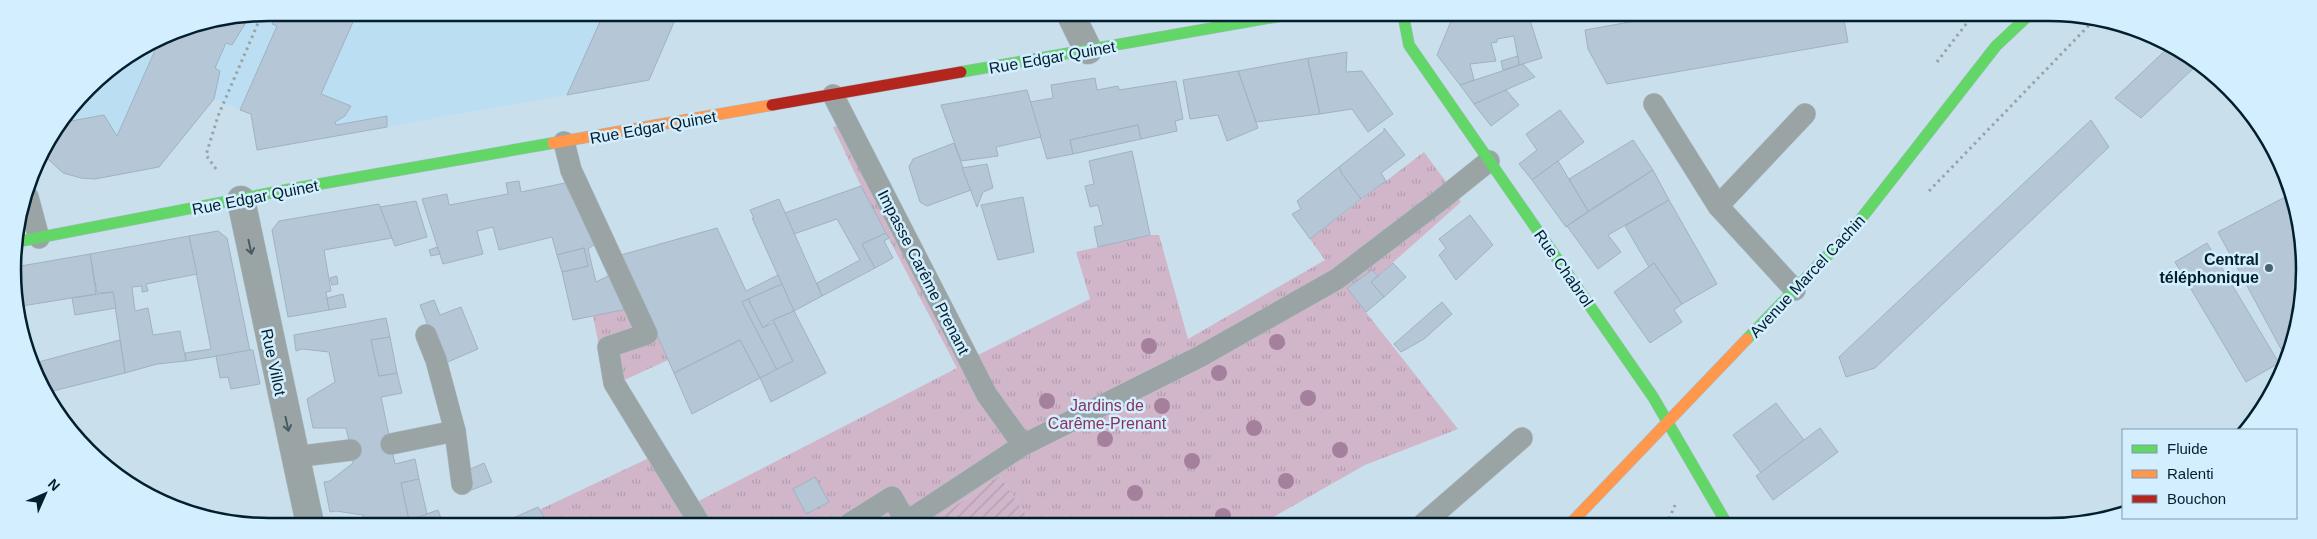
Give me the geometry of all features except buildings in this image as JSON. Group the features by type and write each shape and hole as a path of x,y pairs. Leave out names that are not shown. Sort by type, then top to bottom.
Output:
{"street":[{"path":"1074,21 1088,50"},
{"name":"Rue Edgar Quinet","path":"23,241 240,200 1088,50 1241,21"},
{"name":"Rue Chabrol","path":"1404,21 1409,46 1669,422 1724,518"},
{"name":"Avenue Marcel Cachin","path":"1576,518 1853,229 1996,46 2022,21"},
{"name":"Rue Villot","path":"240,200 309,518"}],"lane":[{"name":"Impasse Carême Prenant","path":"833,95 987,394 1023,445"},
{"path":"1654,104 1718,206 1795,290"},
{"path":"1718,206 1805,114"},
{"path":"564,142 571,170 646,334 608,347 614,383 696,518"},
{"path":"912,518 1023,445 1201,356 1337,279 1489,161"},
{"path":"30,205 39,238"},
{"path":"426,335 436,360 456,431 462,484"},
{"path":"391,444 456,431"},
{"path":"1430,518 1522,438"},
{"path":"294,457 351,450"},
{"path":"859,518 892,497 904,518"}],"path":[{"path":"240,200 206,156 218,116 259,22"}],"shaded area":[{"path":"270,21 675,21 649,80 257,150 251,114 214,99 159,167 95,179 81,178 63,173 48,158 55,145 73,118 94,94 118,73 145,55 174,40 221,26"}],"green space":[{"name":"Jardins de Carême-Prenant","path":"849,123 974,357 1090,299 1076,252 1150,235 1159,235 1188,339 1325,260 1310,239 1424,152 1461,202 1354,297 1458,429 1365,465 1272,518 1028,518 1000,476 937,518 544,518 539,510 651,457 607,386 593,316 627,308 560,173 581,170 668,360 620,382 693,504 957,368 861,186 833,127"},
{"path":"1000,476 1028,518 937,518"}],"traffic: fast":[{"path":"961,72 1252,21"},
{"path":"1404,21 1409,45 1653,397 1724,518"},
{"path":"1747,339 1853,229 1996,46 2023,21"},
{"path":"23,241 291,189 553,143"}],"traffic: slow":[{"path":"553,143 772,105"},
{"path":"1576,518 1747,339"}],"traffic: jam":[{"path":"772,105 961,72"}],"place":[{"name":"Central téléphonique","path":"2269,268"}]}
